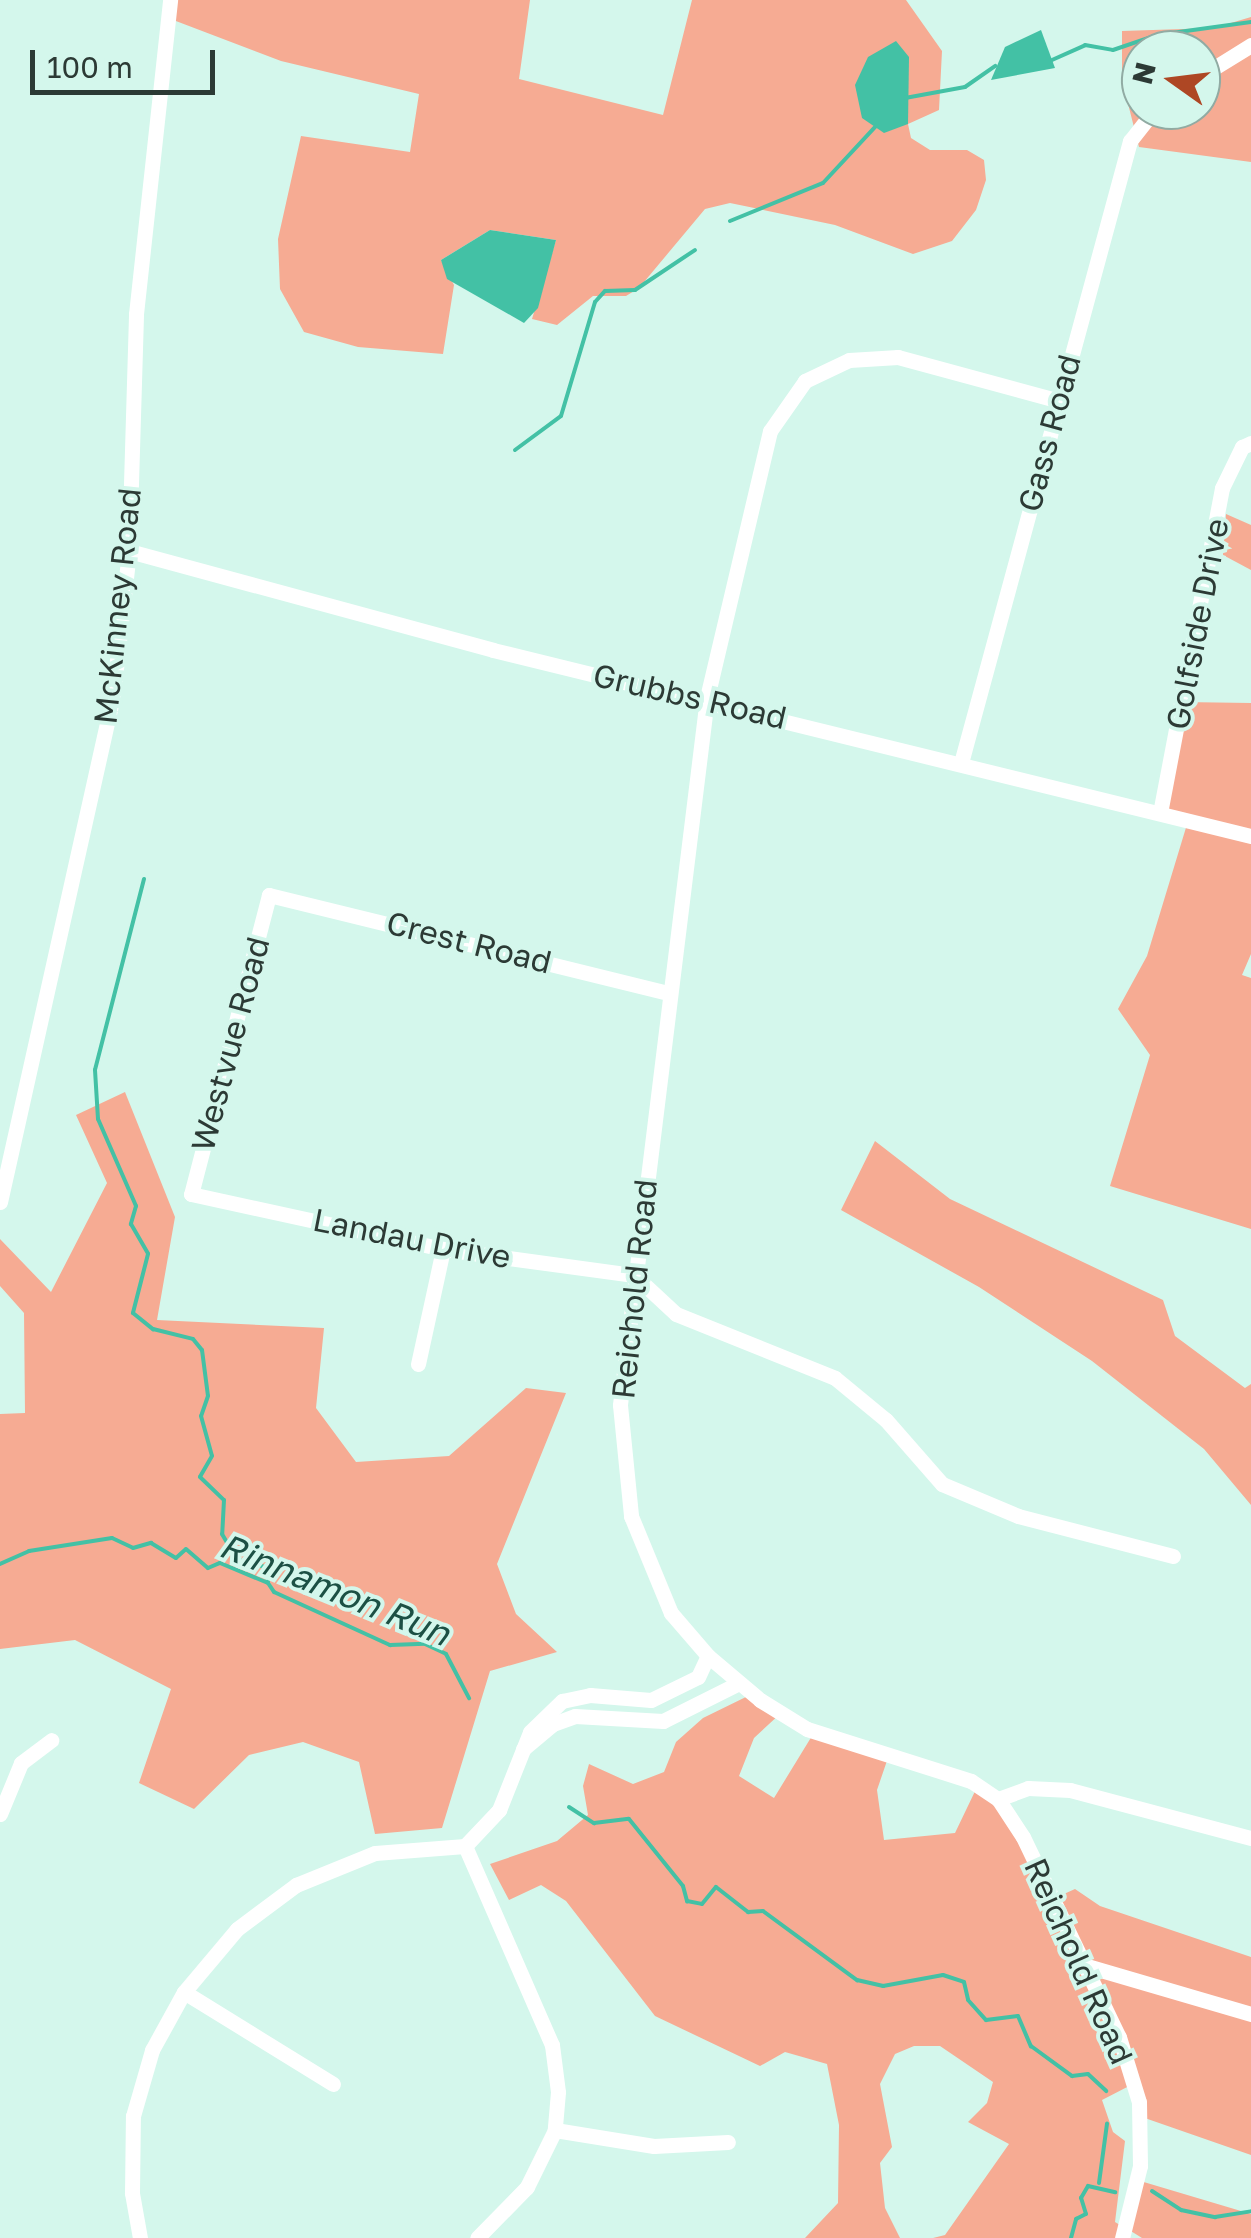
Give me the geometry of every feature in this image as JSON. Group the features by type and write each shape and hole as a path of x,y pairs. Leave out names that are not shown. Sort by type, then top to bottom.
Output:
{"street":[{"name":"McKinney Road","path":"0,1202 113,696 129,551 136,314 170,0"},
{"path":"1221,64 1251,45"},
{"name":"Gass Road","path":"961,764 1056,400 1130,141 1139,130"},
{"name":"Reichold Road","path":"1056,400 898,357 848,360 806,381 770,431 707,698 620,1405 631,1516 671,1613 708,1656 738,1683 807,1729 937,1765 998,1798 1087,1966 1139,2102 1140,2166 1122,2238"},
{"name":"Golfside Drive","path":"1160,814 1222,488 1242,447 1251,443"},
{"name":"Grubbs Road","path":"129,551 493,650 707,698 1251,836"},
{"name":"Crest Road","path":"268,895 668,993"},
{"name":"Westvue Road","path":"191,1194 268,895"},
{"name":"Landau Drive","path":"191,1194 443,1249 634,1275"},
{"path":"418,1364 443,1249"},
{"path":"634,1275 676,1314 835,1378 886,1420 942,1484 1018,1516 1172,1556"},
{"path":"140,2238 132,2116 152,2050 184,1992 237,1929 296,1885 375,1853 465,1846 499,1810 530,1732 562,1701 590,1695 651,1700 698,1677 708,1656"},
{"path":"523,1750 553,1724 575,1716 662,1721 738,1683"},
{"path":"0,1814 21,1763 51,1740"},
{"path":"998,1798 1028,1788 1070,1790 1251,1838"},
{"path":"465,1846 552,2045 554,2130 527,2187 477,2238"},
{"path":"1087,1966 1251,2014"},
{"path":"184,1992 332,2084"},
{"path":"554,2130 654,2146 728,2142"}],"shaded area":[{"path":"170,0 530,0 519,79 663,115 692,0 906,0 942,51 939,110 908,124 911,138 930,150 967,150 984,160 986,180 976,210 952,241 913,254 835,225 730,203 705,209 639,288 626,296 593,296 557,325 532,319 556,240 490,230 441,260 454,285 443,354 358,347 304,332 280,289 278,239 301,136 410,152 419,94 281,61 168,18"},
{"path":"1251,17 1251,162 1139,147 1135,130 1221,130 1221,30 1153,30 1214,28"},
{"path":"1041,30 1055,68 991,80 1005,47"},
{"path":"896,41 909,57 908,124 884,133 862,118 855,85 868,57"},
{"path":"490,230 556,240 538,308 524,323 447,279 441,260"},
{"path":"1226,514 1251,525 1251,570 1223,555"},
{"path":"1182,702 1251,703 1251,954 1242,975 1251,978 1251,1229 1110,1186 1150,1055 1118,1009 1147,956 1188,821 1160,813"},
{"path":"125,1092 175,1217 157,1320 324,1328 316,1408 356,1462 449,1456 526,1388 566,1393 497,1564 516,1614 557,1652 490,1671 442,1828 375,1834 359,1762 303,1742 249,1755 194,1809 139,1783 171,1689 75,1640 0,1649 0,1414 25,1413 24,1313 0,1286 0,1239 51,1292 107,1183 76,1115"},
{"path":"875,1141 950,1199 1163,1300 1175,1336 1245,1388 1251,1384 1251,1505 1204,1449 1092,1361 979,1287 841,1210"},
{"path":"752,1694 781,1713 754,1738 739,1776 774,1798 815,1731 890,1752 877,1790 884,1840 955,1833 978,1785 998,1799 1055,1898 1075,1889 1100,1906 1251,1957 1251,2155 1139,2116 1133,2084 1102,2100 1113,2132 1125,2141 1115,2222 1125,2228 1137,2180 1251,2214 1251,2238 1142,2238 1126,2228 1122,2238 933,2238 945,2235 1009,2144 968,2122 987,2103 993,2082 940,2046 914,2046 895,2054 880,2084 892,2147 880,2163 885,2208 900,2238 805,2238 838,2203 839,2125 827,2064 785,2052 760,2066 655,2016 566,1901 541,1885 509,1900 490,1864 557,1841 588,1815 583,1786 589,1764 633,1784 664,1772 676,1742 703,1718"}],"waterway":[{"path":"1052,60 1085,45 1113,50 1157,35 1251,22"},
{"path":"905,98 965,87 995,66"},
{"path":"730,221 823,183 876,126"},
{"path":"515,450 561,416 595,302 605,291 635,290 695,250"},
{"path":"144,879 95,1070 98,1119 136,1206 131,1224 148,1254 133,1313 153,1329 193,1339 202,1350 208,1396 201,1416 212,1456 200,1477 224,1500 222,1534 230,1548 239,1560 265,1567 268,1583"},
{"name":"Rinnamon Run","path":"0,1564 29,1551 112,1538 133,1548 151,1543 176,1558 186,1549 208,1568 220,1563 268,1583 274,1592 390,1645 425,1644 446,1654 469,1698"},
{"path":"569,1807 594,1823 629,1819 683,1886 687,1901 702,1904 716,1887 748,1912 763,1911 857,1980 883,1986 943,1975 964,1982 968,2000 986,2020 1018,2016 1031,2046 1072,2076 1088,2074 1106,2091"},
{"path":"1099,2183 1107,2124"},
{"path":"1071,2238 1076,2219 1086,2214 1081,2198 1088,2186 1115,2192"},
{"path":"1152,2191 1181,2210 1215,2217 1251,2211"}]}
